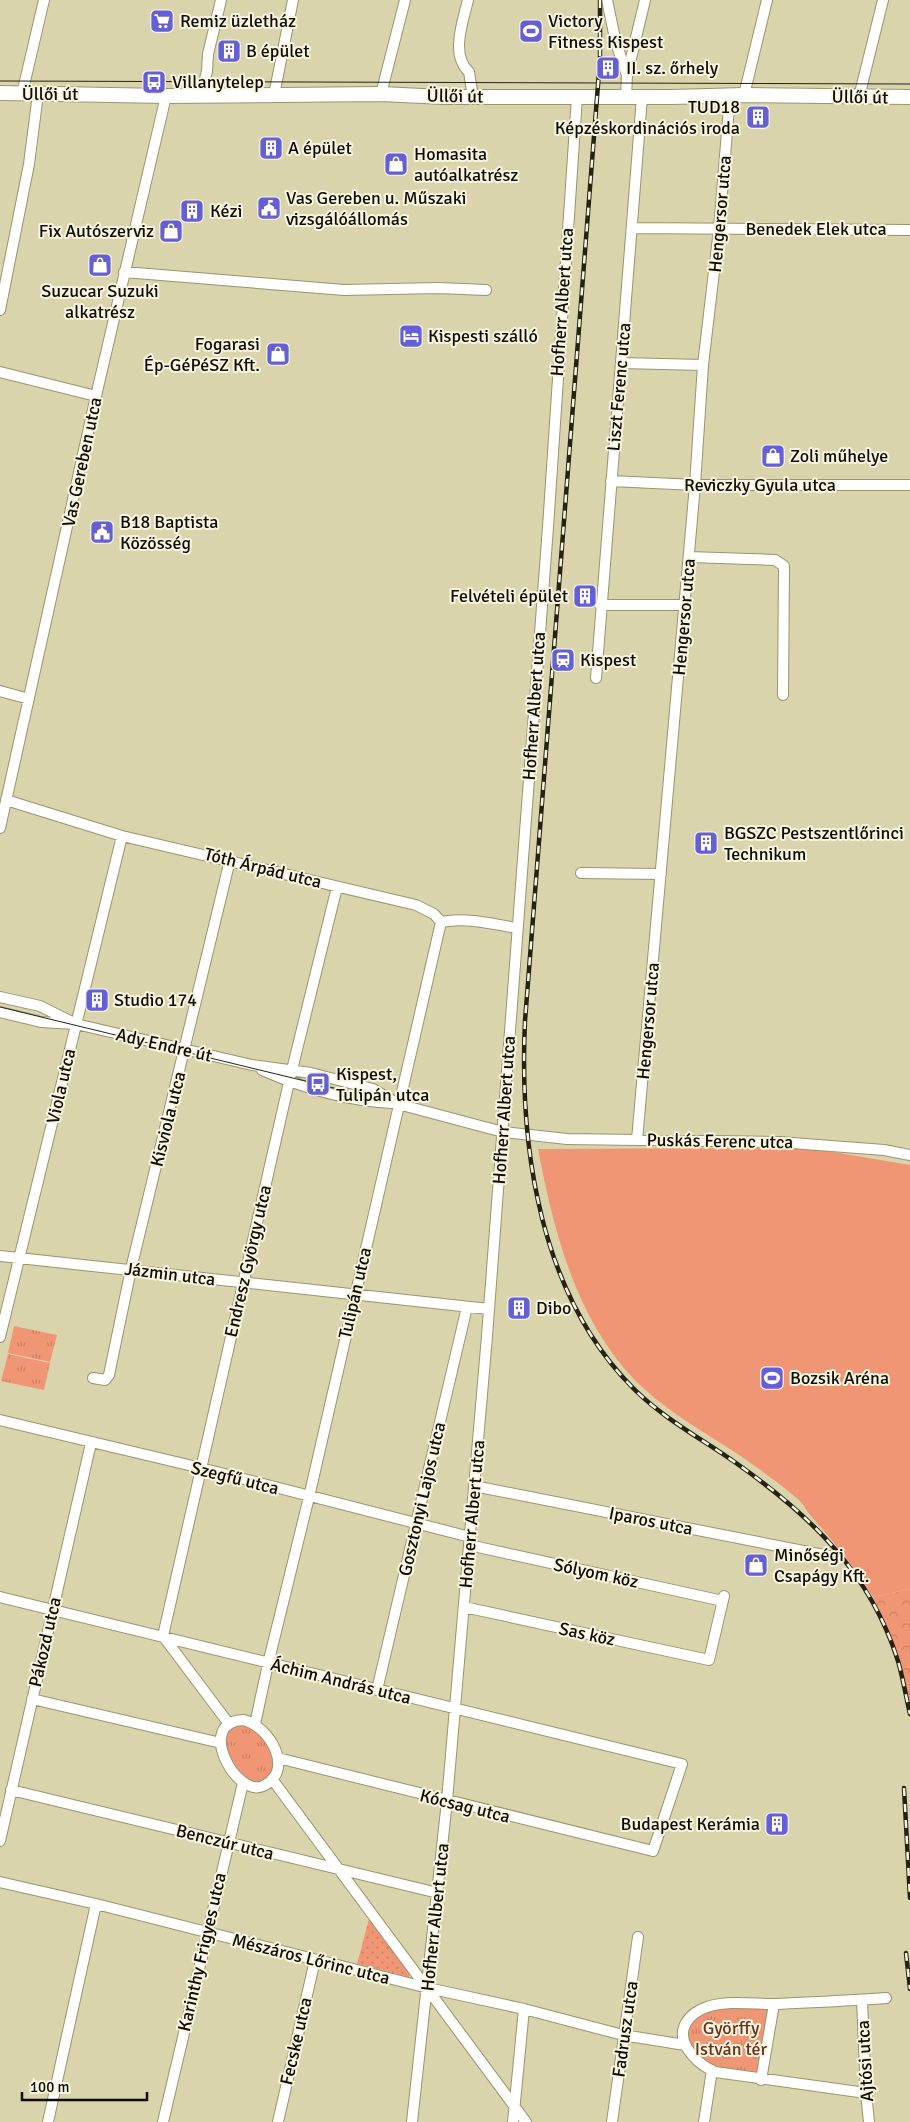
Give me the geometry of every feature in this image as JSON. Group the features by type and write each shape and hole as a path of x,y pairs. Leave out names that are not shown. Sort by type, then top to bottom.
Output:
{"main road":[{"name":"Üllői út","path":"0,93 166,96 382,94 473,97 737,95 910,97"}],"street":[{"path":"22,94 44,0"},
{"path":"201,95 207,72 208,54 221,0"},
{"path":"274,95 293,0"},
{"path":"382,94 406,0"},
{"path":"468,0 459,50 465,69 469,72 473,97"},
{"path":"607,0 616,43 627,76"},
{"path":"626,97 627,76 645,0"},
{"name":"Hengersor utca","path":"637,1140 696,485 703,365 737,95 767,0"},
{"path":"859,97 884,0"},
{"path":"0,310 28,164 38,94"},
{"name":"Vas Gereben utca","path":"0,828 124,272 166,96"},
{"name":"Hofherr Albert utca","path":"412,2122 448,1802 489,1309 548,527 577,97"},
{"name":"Liszt Ferenc utca","path":"596,678 600,604 642,97"},
{"name":"Benedek Elek utca","path":"632,228 910,230"},
{"path":"124,272 344,290 439,288 486,290"},
{"path":"621,363 703,365"},
{"path":"0,372 96,396"},
{"name":"Reviczky Gyula utca","path":"611,481 696,485 910,485"},
{"path":"689,557 775,560 784,566 783,695"},
{"path":"600,604 685,605"},
{"path":"0,691 29,699"},
{"name":"Tóth Árpád utca","path":"6,800 122,836 416,905 434,914 441,922"},
{"name":"Viola utca","path":"0,1336 122,836"},
{"name":"Kisviola utca","path":"93,1378 105,1380 107,1378 131,1269 230,860"},
{"path":"581,873 661,874"},
{"name":"Endresz György utca","path":"163,1636 289,1082 294,1070 337,887"},
{"path":"441,922 469,920 517,928"},
{"name":"Tulipán utca","path":"268,1664 309,1497 441,922"},
{"name":"Ady Endre út","path":"0,997 40,1006 76,1024"},
{"name":"Ady Endre út","path":"0,1012 41,1022 76,1024 252,1065 294,1070 373,1089 398,1104"},
{"name":"Ady Endre út","path":"252,1065 289,1082 370,1102 398,1104 503,1132 528,1135"},
{"name":"Puskás Ferenc utca","path":"528,1135 567,1139 779,1142 884,1150 910,1155"},
{"name":"Jázmin utca","path":"0,1256 489,1309"},
{"name":"Gosztonyi Lajos utca","path":"377,1690 467,1307"},
{"name":"Szegfű utca","path":"0,1420 200,1468 416,1524 470,1541"},
{"name":"Pákozd utca","path":"0,1841 91,1443"},
{"name":"Iparos utca","path":"474,1486 829,1556"},
{"name":"Sólyom köz","path":"470,1541 724,1599 709,1660"},
{"name":"Áchim András utca","path":"0,1597 682,1764 653,1851"},
{"name":"Sas köz","path":"464,1607 709,1660"},
{"path":"163,1636 229,1724"},
{"path":"255,1724 268,1664"},
{"path":"32,1699 220,1743"},
{"path":"243,1720 255,1724 270,1740 278,1758 278,1768 272,1779 262,1787 256,1788 243,1783 227,1762 220,1743 222,1731 229,1724 243,1720"},
{"name":"Kócsag utca","path":"278,1758 448,1802 653,1851"},
{"path":"272,1779 526,2122"},
{"name":"Karinthy Frigyes utca","path":"163,2122 206,1933 243,1783"},
{"name":"Benczúr utca","path":"11,1790 438,1893"},
{"name":"Mészáros Lőrinc utca","path":"0,1882 96,1904 428,1988 524,2009 623,2035 685,2045"},
{"path":"48,2122 96,1904"},
{"name":"Fadrusz utca","path":"612,2122 638,1937"},
{"name":"Fecske utca","path":"278,2122 315,1960"},
{"path":"866,2093 762,2080 712,2070 697,2060 685,2045 682,2033 688,2018 704,2008 723,2004 774,2004 886,1998"},
{"name":"Ajtósi utca","path":"862,2000 869,2122"},
{"path":"762,2080 774,2004"},
{"path":"513,2122 524,2009"},
{"path":"704,2122 712,2070"}],"green space":[{"name":"Bozsik Aréna","path":"538,1149 815,1149 910,1165 910,1589 873,1597 844,1555 800,1501 749,1462 664,1405 640,1385 618,1361 584,1306 571,1276 552,1213"},
{"path":"14,1326 57,1335 50,1362 8,1353"},
{"path":"8,1354 50,1363 44,1390 1,1381"},
{"path":"910,1589 910,1703 900,1659 873,1597"},
{"path":"243,1724 256,1731 262,1737 271,1752 273,1768 269,1775 261,1781 252,1781 243,1777 228,1759 225,1738 229,1730"},
{"path":"369,1919 410,1971 409,1977 357,1964"},
{"name":"Györffy István tér","path":"774,2004 761,2080 707,2068 682,2033 704,2008"}],"tram line":[{"path":"0,81 910,84"},
{"path":"0,1007 371,1097"}],"railway":[{"path":"600,0 600,59 525,1021 526,1119 532,1169 542,1218 557,1265 576,1310 602,1351 634,1389 646,1400 789,1503 834,1548 854,1573 886,1629 898,1661 910,1714"},
{"path":"904,1788 910,1898"},
{"path":"906,1953 910,1989"}],"place":[{"name":"Remiz üzletház","path":"162,21"},
{"name":"Victory Fitness Kispest","path":"531,31"},
{"name":"B épület","path":"229,51"},
{"name":"II. sz. őrhely","path":"608,68"},
{"name":"Villanytelep","path":"154,82"},
{"name":"TUD18 Képzéskordinációs iroda","path":"758,117"},
{"name":"A épület","path":"271,148"},
{"name":"Homasita autóalkatrész","path":"396,164"},
{"name":"Vas Gereben u. Műszaki vizsgálóállomás","path":"269,208"},
{"name":"Kézi","path":"192,211"},
{"name":"Fix Autószerviz","path":"171,231"},
{"name":"Suzucar Suzuki alkatrész","path":"100,265"},
{"name":"Kispesti szálló","path":"411,336"},
{"name":"Fogarasi Ép-GéPéSZ Kft.","path":"278,354"},
{"name":"Zoli műhelye","path":"773,456"},
{"name":"B18 Baptista Közösség","path":"102,532"},
{"name":"Felvételi épület","path":"585,596"},
{"name":"Kispest","path":"563,660"},
{"name":"BGSZC Pestszentlőrinci Technikum","path":"706,843"},
{"name":"Studio 174","path":"97,1000"},
{"name":"Kispest, Tulipán utca","path":"318,1084"},
{"name":"Dibo","path":"519,1308"},
{"name":"Bozsik Aréna","path":"772,1378"},
{"name":"Minőségi Csapágy Kft.","path":"756,1565"},
{"name":"Budapest Kerámia","path":"777,1824"}]}
